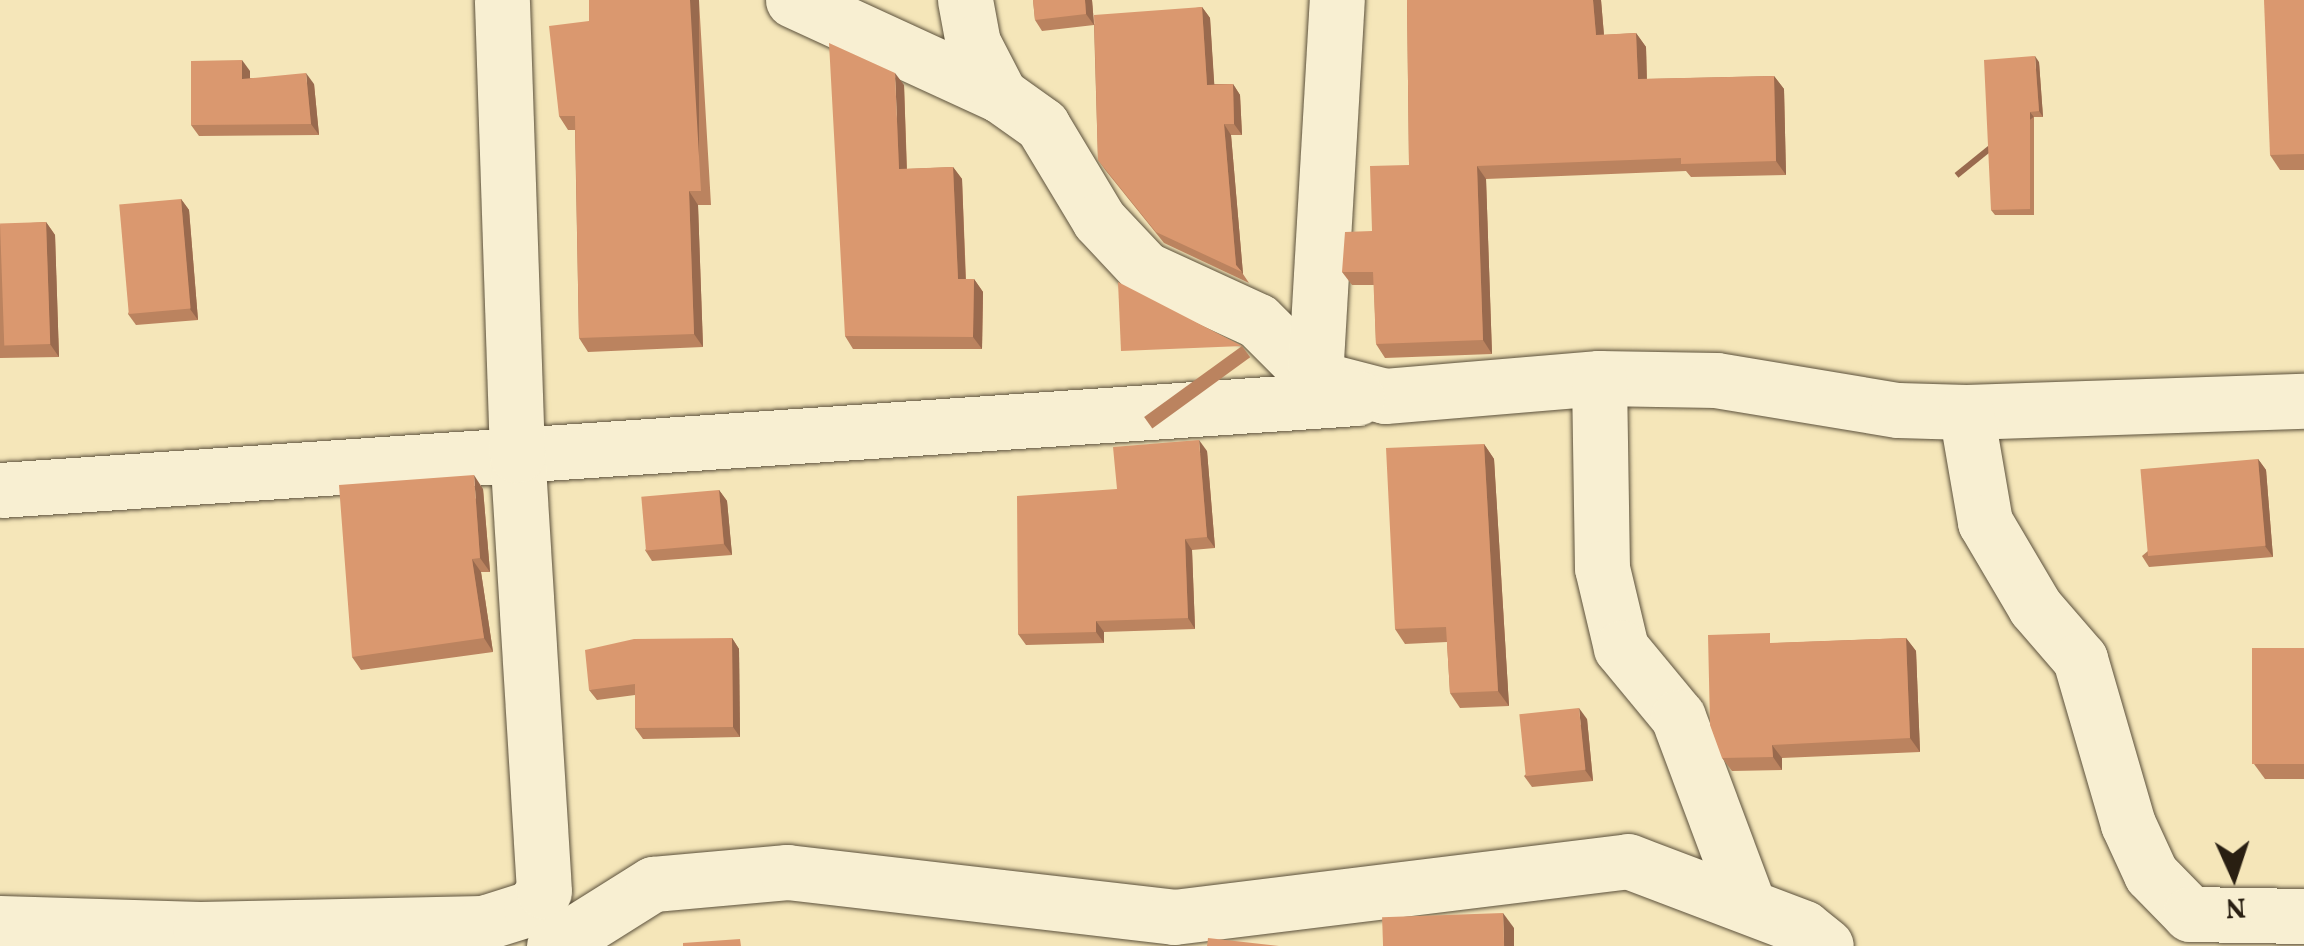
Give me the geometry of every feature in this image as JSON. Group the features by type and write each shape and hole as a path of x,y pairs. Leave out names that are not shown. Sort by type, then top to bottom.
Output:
{"street":[{"path":"502,0 518,455 544,946"},
{"path":"793,0 1000,95 1042,125 1100,220 1145,269 1258,321 1315,378 1386,396"},
{"path":"966,0 973,43 1000,95"},
{"path":"1315,378 1337,0"},
{"path":"0,490 1386,396 1599,378 1716,380 1898,410 1966,412 2304,401"},
{"path":"1599,378 1602,568 1621,648 1678,717 1748,904"},
{"path":"1966,412 1986,522 2035,608 2080,658 2128,824 2150,874 2190,914 2304,916"},
{"path":"554,946 654,884 787,872 1030,924 1174,917 1628,861 1804,928 1826,946"},
{"path":"0,922 200,929 483,922 531,908 544,891"}],"building":[{"path":"589,0 690,0 701,191 689,191 694,334 579,338 575,116 559,116 549,26 589,21"},
{"path":"1033,0 1085,0 1086,14 1035,20"},
{"path":"1407,0 1593,0 1596,35 1636,33 1638,79 1774,76 1776,161 1681,164 1681,158 1477,166 1483,340 1376,344 1373,272 1342,272 1345,232 1372,231 1370,166 1409,165"},
{"path":"2264,0 2304,0 2304,154 2270,155"},
{"path":"1202,7 1207,85 1233,84 1234,124 1224,124 1236,265 1242,272 1156,232 1098,160 1094,15"},
{"path":"829,43 895,73 899,169 953,167 958,279 974,279 973,337 845,336"},
{"path":"2035,56 2039,111 2030,112 2030,209 1991,210 1984,60"},
{"path":"242,60 242,79 306,73 311,124 191,125 191,61"},
{"path":"181,199 191,309 129,314 119,204"},
{"path":"46,222 50,344 4,346 0,224"},
{"path":"1118,282 1242,346 1121,351"},
{"path":"1199,440 1207,537 1185,539 1188,618 1096,621 1096,632 1018,634 1017,496 1117,489 1113,447"},
{"path":"1484,444 1498,691 1450,693 1446,627 1395,629 1386,448"},
{"path":"2258,459 2266,546 2148,556 2140,469"},
{"path":"474,475 480,558 472,559 484,638 352,657 339,485"},
{"path":"719,490 724,544 646,551 641,497"},
{"path":"1770,633 1770,643 1906,638 1910,738 1772,745 1773,757 1722,758 1710,725 1708,635"},
{"path":"732,638 733,727 635,728 635,684 589,690 585,650 634,639"},
{"path":"2252,648 2304,648 2304,764 2252,764"},
{"path":"1579,708 1585,770 1526,776 1519,714"},
{"path":"1503,913 1504,946 1383,946 1382,917"},
{"path":"1208,938 1279,946 1207,946"},
{"path":"740,939 741,946 683,946 683,943"}]}
